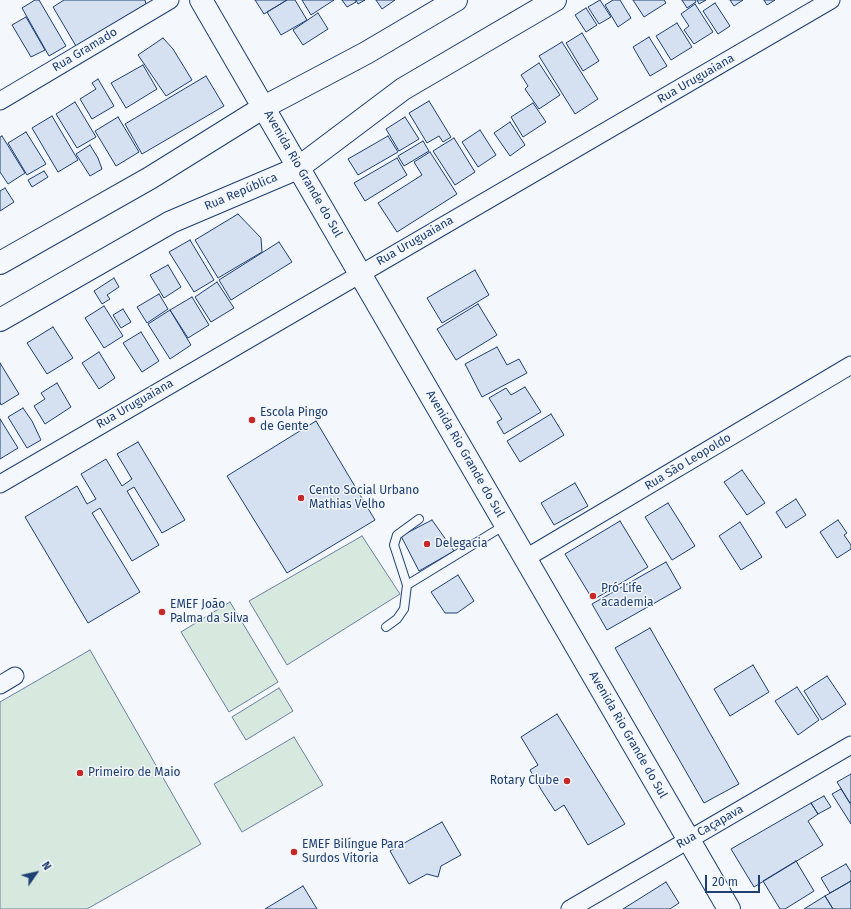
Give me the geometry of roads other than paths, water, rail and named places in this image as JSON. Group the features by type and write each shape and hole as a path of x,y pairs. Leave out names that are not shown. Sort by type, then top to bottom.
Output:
{"main road":[{"name":"Avenida Rio Grande do Sul","path":"201,0 298,168 361,273 729,909"},
{"path":"0,263 150,178 264,107 366,52 456,0"},
{"name":"Rua República","path":"0,320 171,222 298,168 403,89 555,0"}],"street":[{"name":"Rua Gramado","path":"0,101 170,0"},
{"name":"Rua Uruguaiana","path":"0,484 832,0"},
{"name":"Rua São Leopoldo","path":"526,558 851,365"},
{"name":"Rua Caçapava","path":"570,909 851,745"}],"lane":[{"path":"386,627 397,619 404,609 407,585 394,545 397,536 419,519"},
{"path":"407,585 506,524"}],"place":[{"name":"Escola Pingo de Gente","path":"252,420"},
{"name":"Cento Social Urbano Mathias Velho","path":"301,498"},
{"name":"Delegacia","path":"427,544"},
{"name":"Pró Life academia","path":"593,596"},
{"name":"EMEF João Palma da Silva","path":"162,612"},
{"name":"Primeiro de Maio","path":"80,773"},
{"name":"Rotary Clube","path":"567,781"},
{"name":"EMEF Bilíngue Para Surdos Vitoria","path":"294,852"}]}
